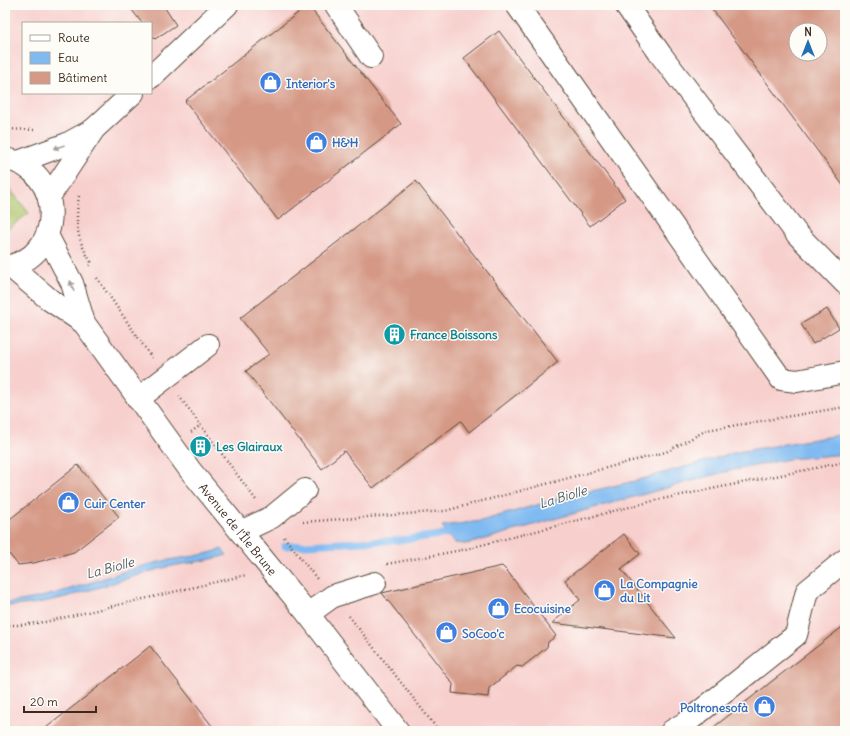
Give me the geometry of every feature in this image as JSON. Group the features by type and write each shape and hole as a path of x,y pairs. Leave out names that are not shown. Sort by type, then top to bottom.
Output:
{"street":[{"path":"152,76 226,5"},
{"path":"336,5 371,57"},
{"path":"517,5 781,379 797,381 845,372"},
{"path":"626,5 661,55 797,234 845,283"},
{"path":"11,160 67,144 94,129 132,94"},
{"path":"49,197 94,129"},
{"path":"7,266 25,260 38,249 47,235 51,223 52,210 49,197 43,183 32,170 11,160"},
{"name":"Avenue de l'Île Brune","path":"47,235 72,283 84,323 190,470 308,614 398,731"},
{"name":"Avenue de l'Île Brune","path":"7,266 50,300 84,323"},
{"path":"138,399 208,345"},
{"path":"241,532 274,522 305,490"},
{"path":"672,731 688,722 796,635 807,591 845,560"},
{"path":"308,614 333,596 375,583"}],"path":[{"path":"89,267 165,378 264,510 304,563 333,596 439,731"},
{"path":"274,522 354,519 446,511 666,452 706,430 845,407"},
{"path":"385,564 462,550 657,500 845,462"},
{"path":"5,625 45,622 249,574"},
{"path":"316,577 323,576"}],"shaded area":[{"path":"5,5 845,5 845,731 5,731"}],"green space":[{"path":"6,184 29,213 5,231 5,185"}],"water":[{"path":"845,434 845,454 789,459 724,472 475,542 465,544 455,543 442,526 481,521 561,498 635,481 737,452"},
{"path":"222,549 227,555 159,569 63,598 24,605 5,606 5,603 64,591 140,567 167,560 206,554"}],"building":[{"path":"128,5 163,5 176,25 155,39 152,35 152,22 141,22"},
{"path":"308,5 401,124 278,220 185,101"},
{"path":"709,5 845,5 845,188"},
{"path":"499,31 625,199 590,226 464,58"},
{"name":"France Boissons","path":"416,181 558,362 469,432 461,421 373,488 344,451 322,469 246,371 269,354 240,318"},
{"path":"827,309 839,328 813,344 801,324"},
{"name":"Cuir Center","path":"78,465 119,517 74,552 34,563 18,565 5,549 5,523"},
{"name":"La Compagnie du Lit","path":"624,534 640,554 621,569 676,638 552,623 580,600 565,580"},
{"path":"502,566 556,636 548,642 547,647 535,657 522,667 517,666 489,688 488,697 452,693 453,684 382,593"},
{"path":"845,625 845,731 709,731 771,682"},
{"path":"150,646 216,731 42,731 139,655"}],"waterway":[{"name":"La Biolle","path":"285,546 402,540 455,533"}],"place":[{"name":"Interior's","path":"270,83"},
{"name":"H&H","path":"316,142"},
{"name":"France Boissons","path":"395,334"},
{"name":"Les Glairaux","path":"200,446"},
{"name":"Cuir Center","path":"69,503"},
{"name":"La Compagnie du Lit","path":"605,590"},
{"name":"Ecocuisine","path":"498,608"},
{"name":"SoCoo'c","path":"446,633"},
{"name":"Poltronesofà","path":"764,707"}]}
